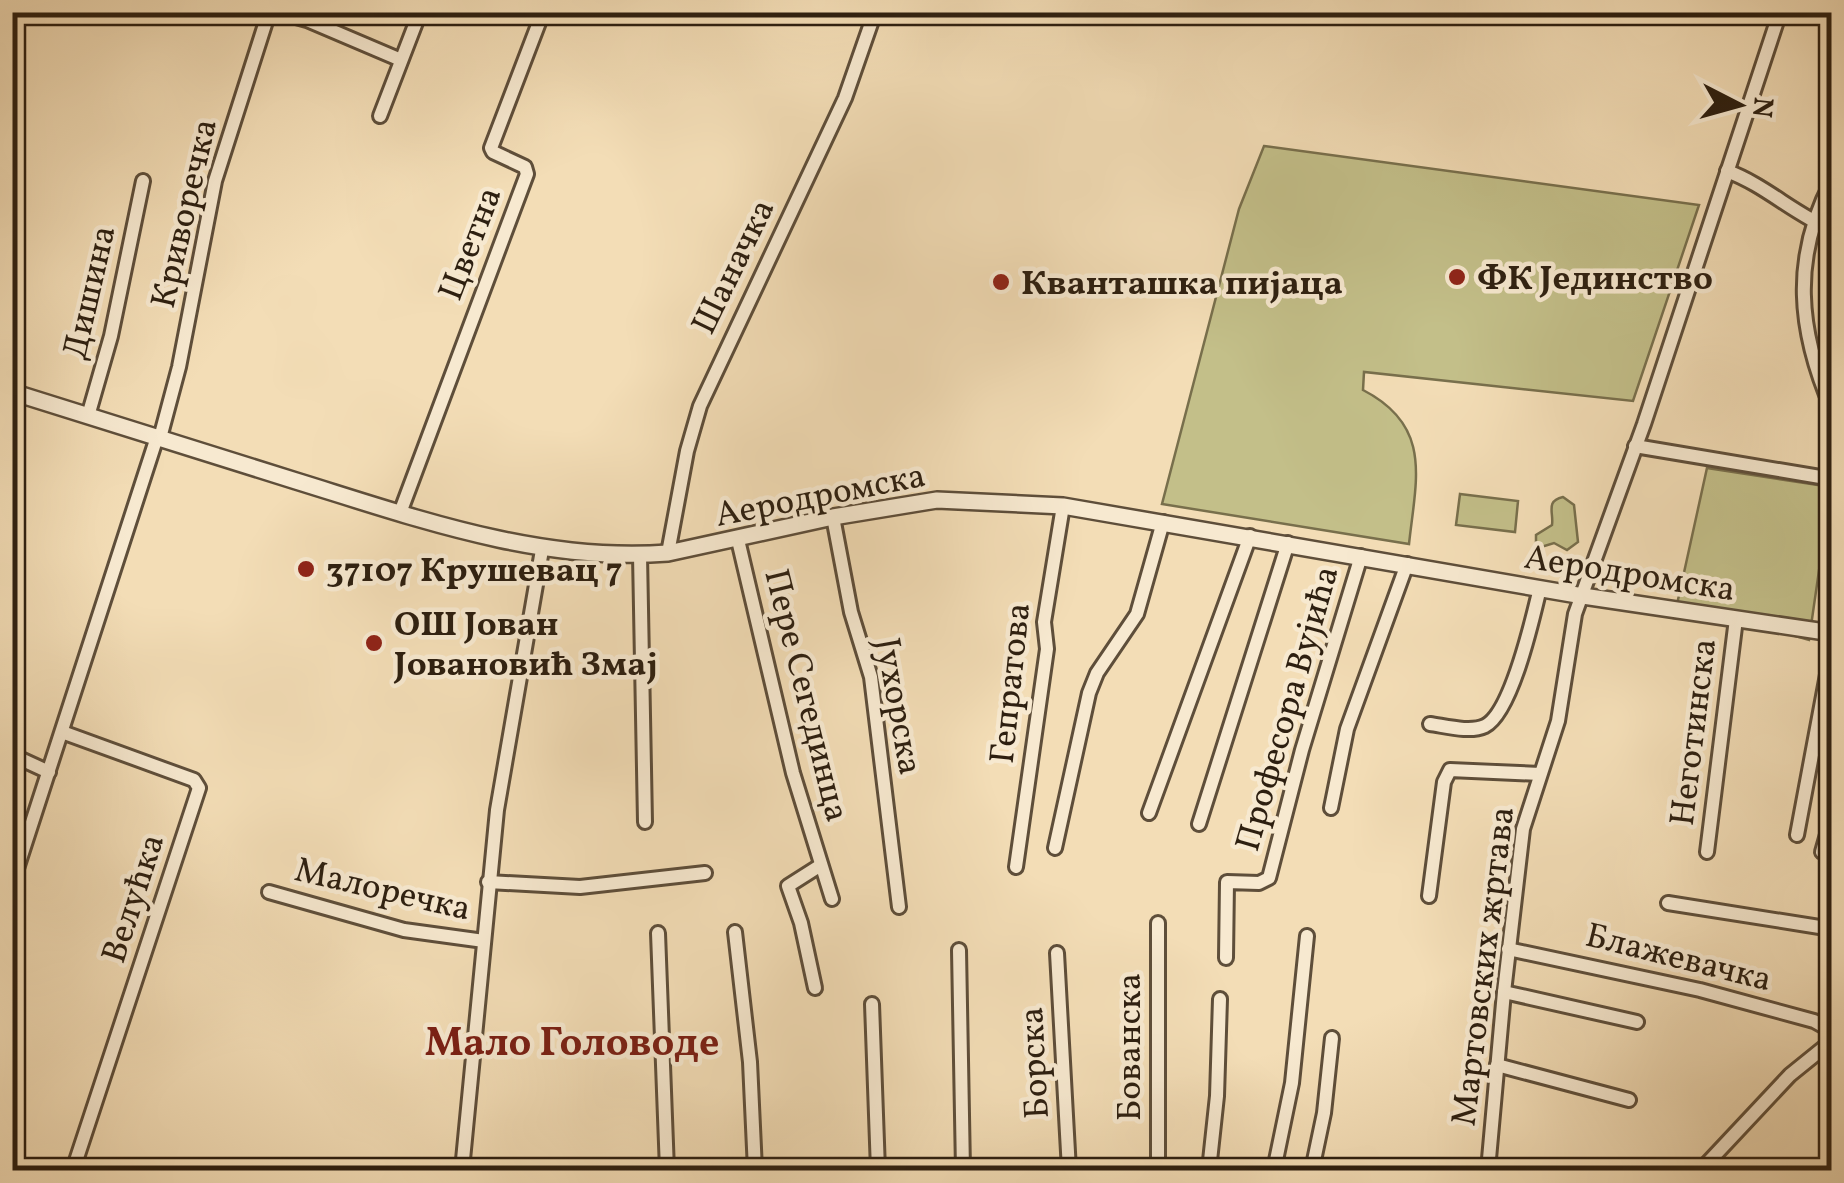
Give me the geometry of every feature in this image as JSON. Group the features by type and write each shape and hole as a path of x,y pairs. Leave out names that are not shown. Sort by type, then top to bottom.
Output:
{"street":[{"name":"Криворечка","path":"12,884 160,435 179,368 215,181 268,12"},
{"path":"278,12 309,16 402,60"},
{"path":"380,116 420,12"},
{"name":"Цветна","path":"400,513 527,174 525,167 492,152 491,148 543,12"},
{"name":"Шаначка","path":"668,553 687,451 700,406 845,98 875,12"},
{"name":"Мартовских жртава","path":"1488,1170 1523,829 1558,720 1575,614 1780,12"},
{"path":"1727,171 1832,230"},
{"name":"Дишина","path":"88,416 111,336 144,181"},
{"path":"1832,181 1813,222 1804,266 1807,339 1815,370 1832,408"},
{"name":"Аеродромска","path":"12,392 160,435 400,513 542,550 668,553 833,517 937,500 1063,506 1583,596 1832,634"},
{"path":"1635,446 1832,479"},
{"name":"Гепратова","path":"1016,867 1047,649 1044,622 1063,506"},
{"name":"Јухорска","path":"833,517 851,612 871,676 900,907"},
{"path":"1055,848 1089,693 1137,614 1163,522"},
{"path":"1149,813 1250,536"},
{"name":"Пере Сегединца","path":"738,540 793,773 832,900"},
{"path":"1199,824 1288,543"},
{"path":"462,1170 488,882 542,550"},
{"path":"640,555 645,822"},
{"name":"Професора Вујића","path":"1226,958 1227,882 1259,884 1269,878 1302,750 1361,556"},
{"path":"1330,808 1348,729 1407,564"},
{"path":"1430,724 1472,728 1492,720 1511,686 1540,588"},
{"name":"Неготинска","path":"1707,852 1736,619"},
{"path":"1798,835 1832,648"},
{"name":"Велућка","path":"62,732 194,780 199,788 73,1170"},
{"path":"12,755 49,772"},
{"path":"1429,896 1444,782 1450,770 1540,774"},
{"path":"1822,852 1832,817"},
{"name":"Пере Сегединца","path":"815,988 801,923 788,886 822,865"},
{"path":"488,882 580,887 706,874"},
{"name":"Малоречка","path":"270,892 404,930 484,941"},
{"path":"1668,902 1832,929"},
{"name":"Бованска","path":"1158,923 1158,1170"},
{"path":"735,932 750,1062 754,1170"},
{"path":"658,934 668,1170"},
{"path":"1274,1170 1292,1083 1307,936"},
{"name":"Блажевачка","path":"1508,949 1700,990 1814,1021 1832,1031"},
{"path":"959,950 963,1170"},
{"name":"Борска","path":"1057,953 1069,1170"},
{"path":"1504,992 1637,1022"},
{"path":"1209,1170 1217,1096 1220,999"},
{"path":"872,1004 878,1170"},
{"path":"1312,1170 1324,1113 1332,1038"},
{"path":"1701,1170 1790,1075 1832,1041"},
{"path":"1497,1065 1630,1100"}],"shaded area":[{"path":"1264,146 1699,205 1633,401 1364,372 1363,390 1401,420 1415,456 1409,544 1162,504 1239,209"},
{"path":"1707,468 1831,487 1809,640 1736,619 1674,618"},
{"path":"1460,494 1518,501 1515,532 1456,525"},
{"path":"1563,497 1574,505 1578,542 1567,550 1554,543 1541,547 1536,535 1552,525 1552,504"}],"place":[{"name":"ФК Јединство","path":"1457,277"},
{"name":"Кванташка пијаца","path":"1001,282"},
{"name":"37107 Крушевац 7","path":"306,569"},
{"name":"ОШ Јован Јовановић Змај","path":"374,643"}],"district":[{"name":"Мало Головоде","path":"572,1041"}]}
